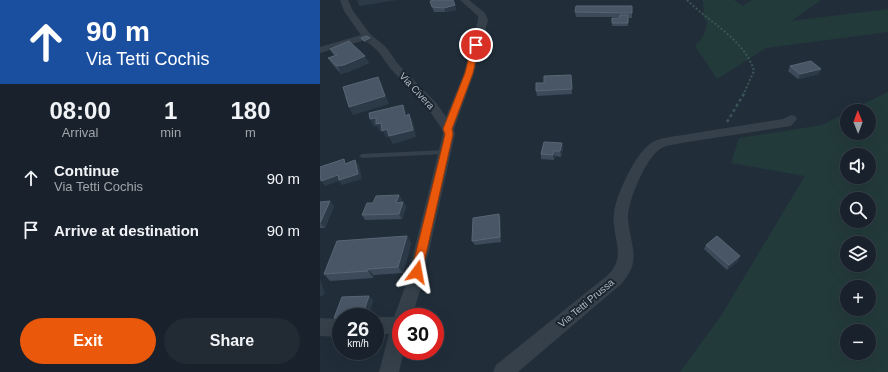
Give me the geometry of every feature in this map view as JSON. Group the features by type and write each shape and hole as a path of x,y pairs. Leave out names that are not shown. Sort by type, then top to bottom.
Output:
{"street":[{"name":"Via Civera","path":"344,0 349,11 367,36 382,49 394,66 432,107 448,129"},
{"path":"406,308 413,287 445,152 449,134 448,129 469,73 483,20 482,15 464,0"},
{"path":"320,50 367,36"},
{"name":"Via Tetti Prussa","path":"503,372 614,280 624,268 626,256 621,215 626,196 646,156 653,148 664,143 716,133 787,123 791,119"},
{"path":"320,327 332,328"},
{"path":"389,372 392,360"}],"lane":[{"path":"362,156 445,152"}],"path":[{"path":"687,0 742,50 752,63 754,71 751,82 742,95 730,118 723,128 716,133"}],"green space":[{"path":"703,0 734,0 743,6 752,0 821,0 791,21 888,9 888,32 766,48 717,79 695,46 704,35 707,26 707,22 704,18"},
{"path":"888,92 888,372 680,372 721,316 805,176 731,163 739,138 822,125 840,116 840,140 876,140 876,104 863,104"}],"building":[{"path":"453,0 455,5 444,8 432,7 430,1"},
{"path":"576,6 632,6 632,13 575,12"},
{"path":"620,15 628,15 628,23 612,23 612,18 619,18"},
{"path":"367,36 370,38 364,41 361,38"},
{"path":"349,41 365,56 344,65 337,66 328,58 337,55 330,49"},
{"path":"811,61 821,69 800,74 790,66"},
{"path":"571,75 572,89 536,91 536,83 544,83 544,76"},
{"path":"378,77 385,96 349,107 343,87"},
{"path":"403,105 405,116 409,114 413,130 389,136 387,129 382,131 381,123 376,124 376,118 370,119 369,113"},
{"path":"544,142 562,143 560,151 554,151 553,155 541,154"},
{"path":"344,159 345,164 355,160 358,174 339,180 338,175 321,181 320,167"},
{"path":"399,195 396,203 403,202 399,214 362,215 367,203 373,203 376,196"},
{"path":"330,201 320,223 320,202"},
{"path":"499,214 500,237 472,241 473,218"},
{"path":"407,236 398,267 324,274 337,241"},
{"path":"717,236 740,256 729,265 706,245"},
{"path":"369,296 365,308 338,308 342,297"}],"route":[{"path":"417,272 449,134 448,129 462,94 476,45"}]}
